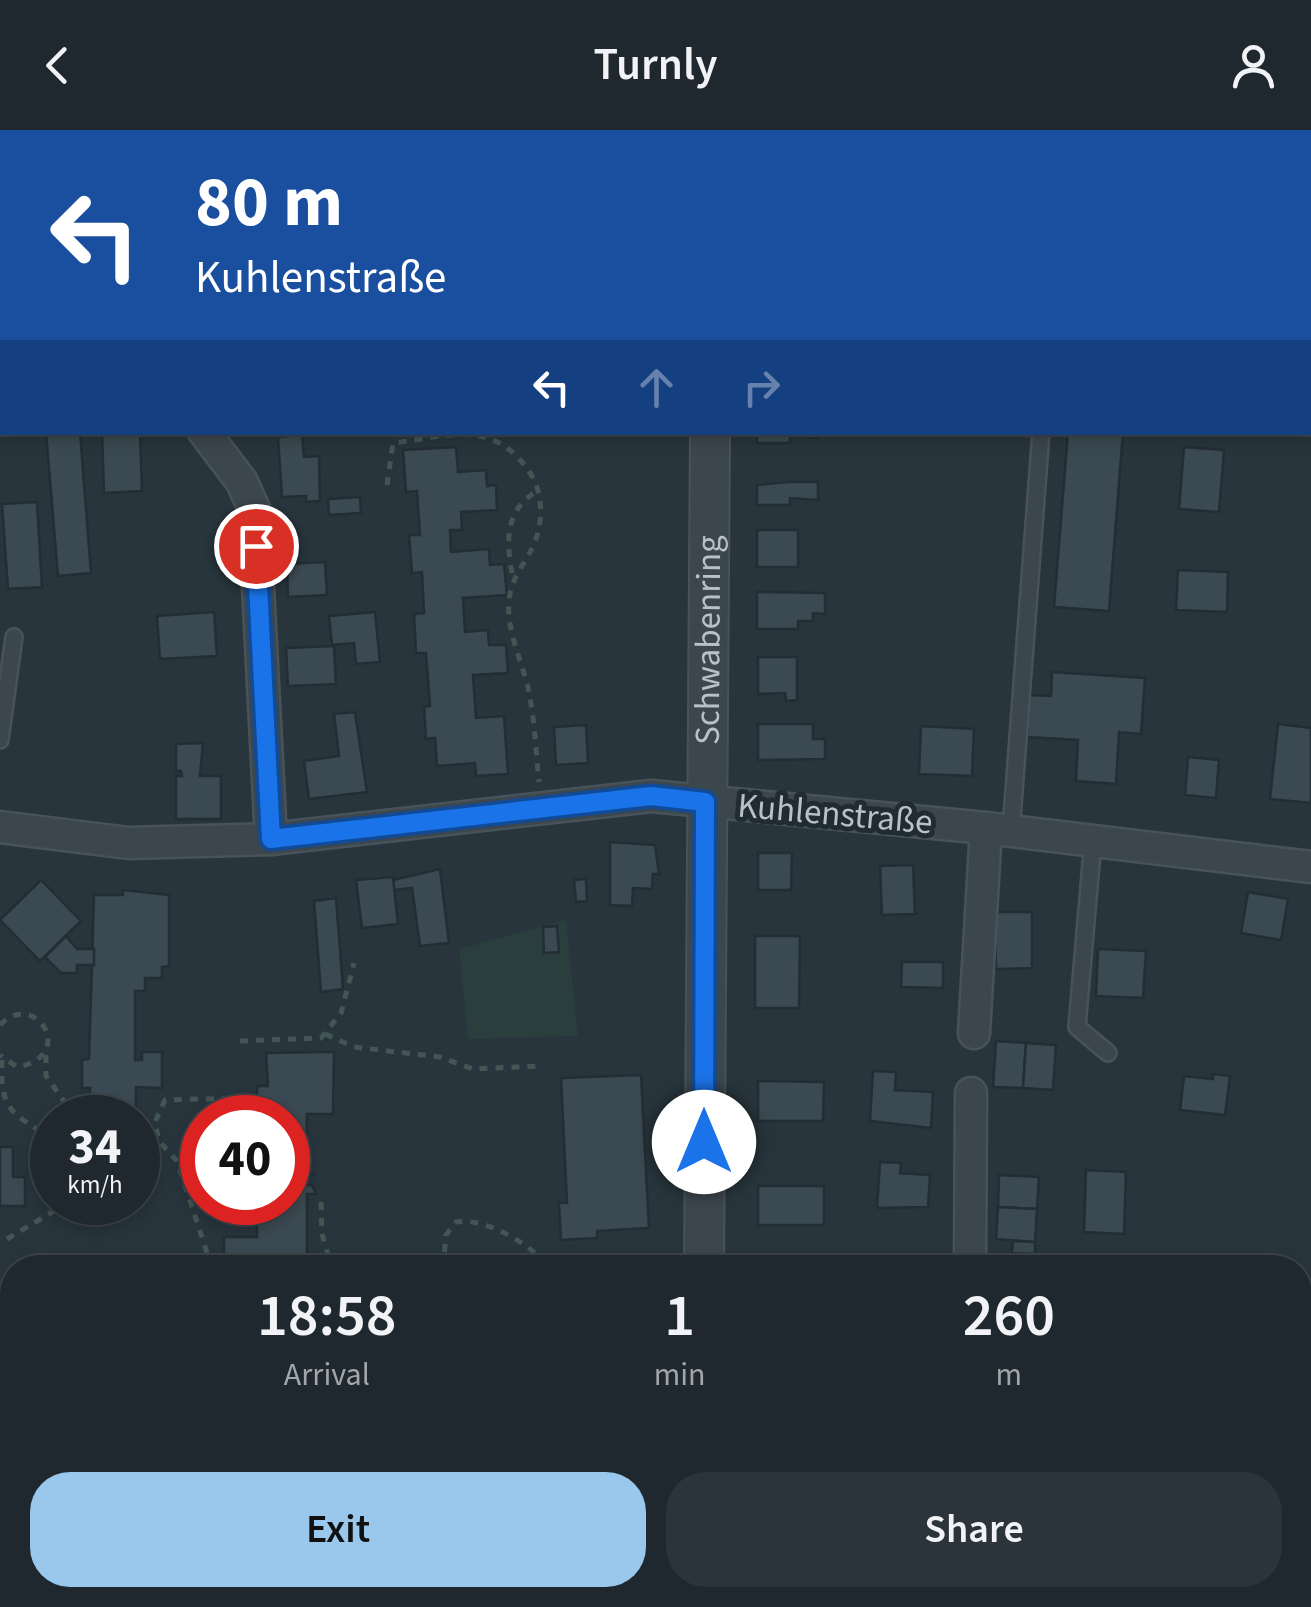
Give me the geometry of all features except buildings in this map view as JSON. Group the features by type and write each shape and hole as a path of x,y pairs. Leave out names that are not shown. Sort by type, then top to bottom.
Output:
{"street":[{"path":"206,435 242,482 254,509 271,839"},
{"name":"Schwabenring","path":"704,1255 710,435"},
{"name":"Kuhlenstraße","path":"0,827 129,843 271,839 651,796 998,829 1311,867"},
{"path":"974,1033 998,829"},
{"path":"970,1255 971,1093"}],"lane":[{"path":"998,829 1041,435"},
{"path":"0,740 14,637"},
{"path":"1092,840 1077,1027 1108,1053"}],"path":[{"path":"387,485 394,443 459,435"},
{"path":"471,435 508,444 535,480 538,535 513,576"},
{"path":"537,491 516,509 508,527 513,576 510,629 530,698 542,807"},
{"path":"240,1042 314,1041 326,1034 345,1003 354,963"},
{"path":"0,1025 9,1016 25,1013 41,1020 48,1036 46,1076 60,1095"},
{"path":"326,1034 354,1047 440,1057 473,1069 539,1066"},
{"path":"1,1058 18,1068 34,1064 46,1052"},
{"path":"1,1058 1,1098 8,1109 30,1124"},
{"path":"180,1100 164,1100 155,1122 164,1146 180,1170"},
{"path":"160,1148 164,1146"},
{"path":"321,1202 322,1234 328,1255"},
{"path":"444,1255 446,1234 456,1222 470,1220 493,1228 531,1255"},
{"path":"8,1240 32,1225"},
{"path":"199,1225 208,1255"}],"green space":[{"path":"566,920 578,1036 468,1039 459,949"}],"route":[{"path":"256,546 271,839 651,796 705,802 704,1142"}]}
